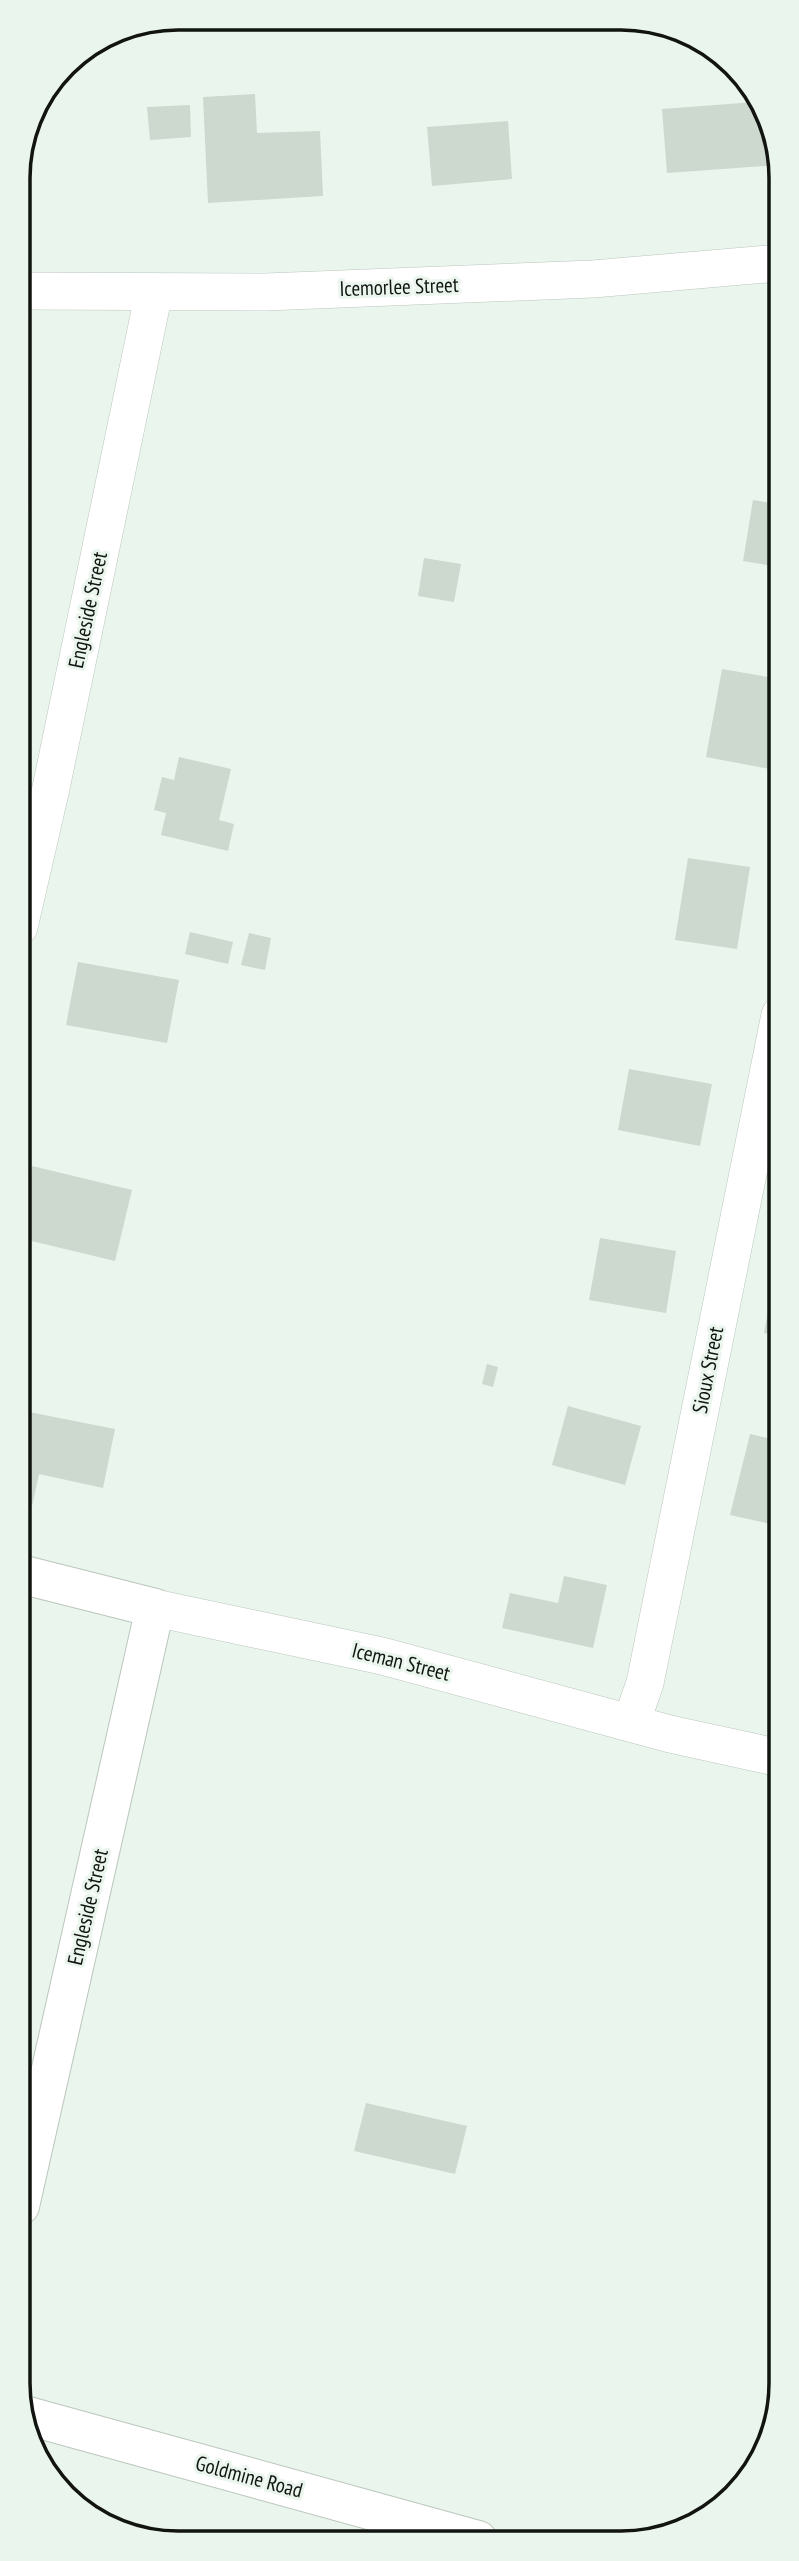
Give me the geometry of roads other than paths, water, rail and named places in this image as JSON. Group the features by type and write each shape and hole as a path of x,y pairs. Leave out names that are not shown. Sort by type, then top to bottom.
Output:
{"main road":[{"name":"Iceman Street","path":"30,1577 155,1608"},
{"name":"Engleside Street","path":"30,2162 155,1608"},
{"name":"Goldmine Road","path":"35,2418 445,2531"}],"street":[{"name":"Icemorlee Street","path":"30,291 266,292 593,279 769,264"},
{"name":"Engleside Street","path":"30,859 153,292"},
{"name":"Sioux Street","path":"631,1723 645,1684 769,1065"},
{"name":"Iceman Street","path":"155,1608 382,1656 631,1723 769,1755"}]}
